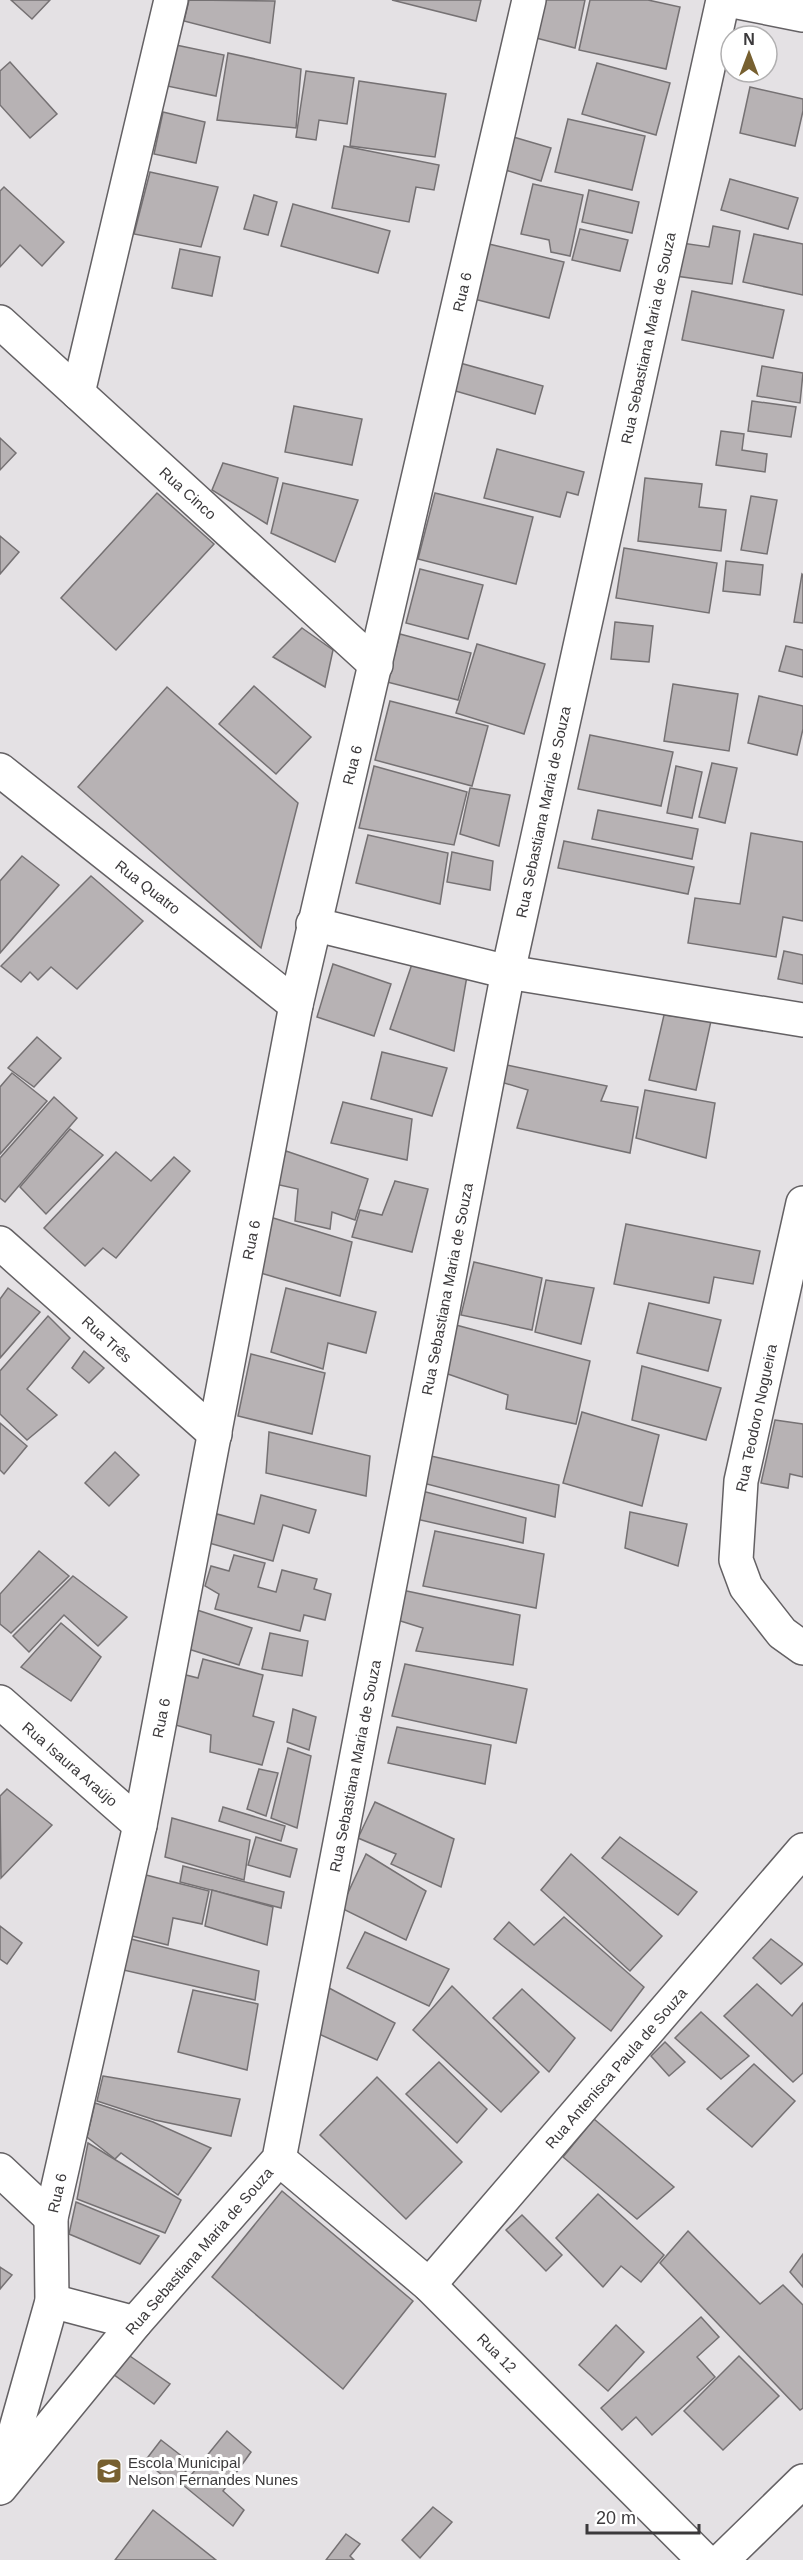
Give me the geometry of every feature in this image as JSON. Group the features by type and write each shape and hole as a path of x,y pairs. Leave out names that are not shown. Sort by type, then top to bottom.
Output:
{"street":[{"path":"78,393 171,0"},
{"name":"Rua 6","path":"0,2484 52,2301 51,2218 141,1825 313,924 376,665 529,0"},
{"name":"Rua Sebastiana Maria de Souza","path":"0,2488 135,2323 279,2159 508,972 723,0"},
{"path":"728,0 803,15"},
{"name":"Rua Cinco","path":"0,322 376,665"},
{"name":"Rua Quatro","path":"0,770 296,1005"},
{"path":"313,924 508,972 803,1020"},
{"name":"Rua Teodoro Nogueira","path":"803,1203 741,1481 736,1560 753,1596 782,1633 803,1648"},
{"name":"Rua Três","path":"0,1243 215,1434"},
{"name":"Rua Isaura Araújo","path":"0,1702 141,1825"},
{"name":"Rua Antenisca Paula de Souza","path":"429,2285 803,1850"},
{"name":"Rua 12","path":"279,2159 429,2285 704,2560"},
{"path":"0,2170 51,2218"},
{"path":"52,2301 135,2323"},
{"path":"722,2560 803,2481"}],"building":[{"path":"11,0 50,0 32,19"},
{"path":"189,0 275,1 270,43 184,21"},
{"path":"392,0 481,0 476,21"},
{"path":"546,0 585,0 575,48 536,38"},
{"path":"590,0 648,0 680,7 666,69 579,50"},
{"path":"176,45 224,55 216,96 167,86"},
{"path":"228,53 301,69 296,128 217,120"},
{"path":"10,62 57,114 30,138 0,105 0,71"},
{"path":"597,63 670,83 656,135 582,114"},
{"path":"306,71 354,78 347,124 319,120 316,140 296,137"},
{"path":"359,81 446,94 435,157 350,146"},
{"path":"750,87 803,99 803,111 795,146 740,133"},
{"path":"163,112 205,122 196,163 154,154"},
{"path":"568,119 645,136 632,190 555,172"},
{"path":"510,136 551,148 541,181 499,168"},
{"path":"344,146 439,165 434,190 416,187 409,222 332,208"},
{"path":"150,172 218,187 201,247 134,234"},
{"path":"730,179 798,198 788,229 721,210"},
{"path":"533,184 583,195 570,256 551,252 549,240 521,234"},
{"path":"4,187 64,242 42,266 20,245 0,267 0,191"},
{"path":"589,190 639,202 632,233 582,222"},
{"path":"254,195 277,202 268,235 244,229"},
{"path":"293,204 390,231 378,273 281,246"},
{"path":"713,226 740,231 732,284 676,276 682,243 709,247"},
{"path":"580,229 628,240 620,271 572,260"},
{"path":"754,234 803,244 803,295 743,282"},
{"path":"489,244 564,262 549,318 474,299"},
{"path":"180,249 220,257 212,296 172,288"},
{"path":"692,291 784,310 773,358 682,340"},
{"path":"460,363 543,386 535,414 452,390"},
{"path":"762,366 803,373 800,403 757,396"},
{"path":"752,401 796,407 791,437 748,431"},
{"path":"294,406 362,419 352,465 285,452"},
{"path":"721,431 744,434 742,450 767,454 765,472 716,465"},
{"path":"0,438 16,453 0,470"},
{"path":"497,449 584,472 578,495 567,492 560,517 484,498"},
{"path":"223,463 278,478 267,524 212,490"},
{"path":"645,478 702,484 699,507 726,510 721,551 638,541"},
{"path":"283,483 358,500 335,562 271,533"},
{"path":"157,493 214,544 116,650 61,598"},
{"path":"435,493 533,517 516,584 418,559"},
{"path":"751,496 777,500 767,554 741,550"},
{"path":"0,536 19,552 0,574"},
{"path":"624,548 717,563 709,613 616,598"},
{"path":"726,561 763,565 760,595 723,591"},
{"path":"420,569 483,585 468,639 406,623"},
{"path":"803,575 803,623 794,622"},
{"path":"615,622 653,626 649,662 611,659"},
{"path":"302,628 333,650 325,687 273,657"},
{"path":"400,634 471,653 458,700 387,682"},
{"path":"477,644 545,664 524,734 456,713"},
{"path":"786,646 803,650 803,677 779,671"},
{"path":"673,684 738,694 729,751 664,741"},
{"path":"254,686 311,737 276,774 219,724"},
{"path":"167,687 298,803 261,948 78,787"},
{"path":"759,696 803,706 803,729 797,755 748,743"},
{"path":"390,701 488,726 472,786 375,760"},
{"path":"590,735 673,752 661,806 578,789"},
{"path":"712,763 737,768 725,823 699,817"},
{"path":"374,766 467,792 454,845 359,828"},
{"path":"676,766 702,772 692,818 667,813"},
{"path":"470,788 510,795 499,846 460,834"},
{"path":"598,810 698,829 692,859 592,839"},
{"path":"751,833 803,842 803,921 783,917 776,957 688,943 695,898 740,904"},
{"path":"368,835 448,853 440,904 356,883"},
{"path":"564,841 694,867 688,894 558,868"},
{"path":"452,852 493,861 490,890 447,882"},
{"path":"22,856 59,885 0,953 0,881"},
{"path":"91,876 143,921 77,989 51,967 38,980 30,972 21,982 1,966"},
{"path":"784,951 803,955 803,984 778,979"},
{"path":"413,961 467,976 454,1051 390,1029"},
{"path":"333,964 391,984 374,1036 317,1017"},
{"path":"664,1015 711,1021 696,1090 649,1080"},
{"path":"37,1037 61,1058 34,1087 8,1068"},
{"path":"382,1052 447,1068 432,1116 371,1099"},
{"path":"502,1064 607,1086 601,1101 638,1107 630,1153 517,1128 528,1090 501,1082"},
{"path":"12,1073 47,1101 0,1154 0,1087"},
{"path":"645,1090 715,1103 706,1158 636,1138"},
{"path":"54,1097 77,1118 5,1202 0,1198 0,1158"},
{"path":"343,1102 412,1119 407,1160 331,1143"},
{"path":"70,1129 103,1155 46,1214 20,1187"},
{"path":"286,1151 368,1179 355,1220 332,1212 330,1229 295,1221 298,1189 275,1184"},
{"path":"116,1152 151,1181 174,1157 190,1171 116,1258 103,1248 85,1266 44,1228"},
{"path":"395,1181 428,1189 412,1252 352,1237 360,1210 382,1215"},
{"path":"270,1217 352,1242 340,1296 257,1272"},
{"path":"626,1224 760,1251 753,1284 714,1277 709,1303 614,1284"},
{"path":"474,1262 542,1278 532,1330 461,1315"},
{"path":"546,1280 594,1288 581,1344 535,1332"},
{"path":"8,1288 40,1312 0,1358 0,1299"},
{"path":"286,1288 376,1312 366,1353 328,1343 323,1369 271,1352"},
{"path":"649,1303 721,1320 708,1371 637,1353"},
{"path":"48,1316 70,1338 27,1389 57,1415 27,1440 0,1414 0,1371"},
{"path":"456,1325 590,1361 576,1424 506,1409 508,1395 445,1373"},
{"path":"84,1351 104,1368 89,1383 72,1368"},
{"path":"251,1354 325,1373 312,1434 238,1416"},
{"path":"642,1366 721,1388 706,1440 632,1420"},
{"path":"582,1412 659,1435 642,1506 563,1483"},
{"path":"775,1420 803,1424 803,1477 790,1474 788,1488 761,1483"},
{"path":"0,1423 27,1446 4,1474 0,1470"},
{"path":"269,1432 370,1456 366,1496 266,1473"},
{"path":"115,1452 139,1475 109,1506 85,1483"},
{"path":"431,1456 559,1485 555,1517 423,1483"},
{"path":"422,1491 526,1518 523,1543 416,1519"},
{"path":"261,1495 316,1510 309,1533 283,1525 273,1561 209,1543 217,1514 254,1524"},
{"path":"630,1512 687,1524 678,1566 625,1548"},
{"path":"435,1531 544,1554 536,1608 423,1586"},
{"path":"39,1551 69,1576 11,1633 0,1624 0,1594"},
{"path":"234,1555 265,1563 258,1587 276,1592 282,1570 317,1579 314,1589 331,1594 325,1620 304,1615 300,1631 215,1609 219,1594 205,1586 211,1566 229,1571"},
{"path":"73,1576 127,1617 98,1646 64,1615 29,1652 13,1636"},
{"path":"402,1590 520,1615 513,1665 416,1651 423,1628 394,1619"},
{"path":"194,1609 252,1628 239,1665 182,1647"},
{"path":"61,1623 101,1657 71,1701 21,1667"},
{"path":"270,1633 308,1641 302,1676 262,1669"},
{"path":"203,1659 263,1675 253,1716 274,1722 262,1765 210,1752 211,1735 172,1724 182,1674 198,1678"},
{"path":"405,1664 527,1689 516,1743 392,1716"},
{"path":"293,1709 316,1717 309,1750 287,1742"},
{"path":"397,1727 491,1745 485,1784 388,1763"},
{"path":"288,1748 311,1756 297,1828 271,1818"},
{"path":"259,1769 278,1773 266,1816 247,1809"},
{"path":"7,1789 52,1825 1,1878 0,1796"},
{"path":"375,1802 454,1839 441,1887 391,1864 396,1854 358,1838"},
{"path":"223,1807 285,1826 281,1841 219,1821"},
{"path":"172,1818 250,1840 244,1880 165,1857"},
{"path":"256,1837 297,1849 290,1877 248,1865"},
{"path":"620,1837 697,1892 678,1915 602,1858"},
{"path":"366,1854 426,1891 406,1940 341,1908"},
{"path":"571,1854 662,1936 630,1971 541,1890"},
{"path":"183,1866 284,1892 281,1908 180,1882"},
{"path":"146,1875 209,1891 202,1924 173,1918 168,1945 128,1935"},
{"path":"212,1890 273,1907 267,1945 205,1926"},
{"path":"564,1917 644,1987 611,2031 494,1939 509,1922 534,1945"},
{"path":"0,1926 22,1943 7,1964 0,1959"},
{"path":"365,1932 449,1969 429,2006 347,1968"},
{"path":"127,1938 259,1971 255,2000 119,1969"},
{"path":"771,1939 803,1964 781,1984 753,1958"},
{"path":"757,1984 792,2016 803,2003 803,2073 793,2082 724,2016"},
{"path":"452,1986 539,2072 501,2112 413,2030"},
{"path":"329,1988 395,2023 377,2060 310,2030"},
{"path":"522,1989 575,2038 549,2072 493,2018"},
{"path":"193,1990 258,2004 247,2070 178,2052"},
{"path":"701,2012 749,2056 721,2079 675,2038"},
{"path":"665,2042 685,2062 669,2076 651,2056"},
{"path":"439,2062 487,2109 457,2143 406,2094"},
{"path":"754,2064 795,2101 752,2147 707,2109"},
{"path":"103,2076 240,2099 231,2136 155,2120 97,2101"},
{"path":"377,2077 462,2162 406,2219 320,2135"},
{"path":"95,2103 153,2122 211,2148 178,2195 121,2153 115,2159 87,2137"},
{"path":"594,2119 674,2187 637,2219 563,2157"},
{"path":"88,2143 181,2200 165,2233 77,2199"},
{"path":"282,2191 413,2301 343,2389 212,2277"},
{"path":"598,2194 664,2255 641,2282 621,2266 603,2287 556,2238"},
{"path":"76,2202 159,2236 140,2264 69,2234"},
{"path":"522,2215 562,2255 546,2271 506,2230"},
{"path":"688,2231 760,2304 783,2285 803,2305 803,2408 800,2410 660,2263"},
{"path":"803,2254 803,2287 790,2272"},
{"path":"0,2267 12,2275 0,2289"},
{"path":"701,2317 719,2337 697,2357 715,2377 652,2435 636,2417 622,2430 601,2408"},
{"path":"616,2325 644,2352 608,2391 579,2365"},
{"path":"127,2354 170,2384 154,2404 113,2374"},
{"path":"739,2356 779,2396 723,2450 684,2411"},
{"path":"227,2431 251,2452 223,2491 244,2510 233,2526 183,2485"},
{"path":"161,2440 192,2464 174,2485 145,2461"},
{"path":"433,2507 452,2522 420,2558 402,2540"},
{"path":"153,2510 216,2560 115,2560"},
{"path":"346,2534 360,2544 350,2556 354,2560 326,2560"}],"place":[{"name":"Escola Municipal Nelson Fernandes Nunes","path":"109,2471"}]}
